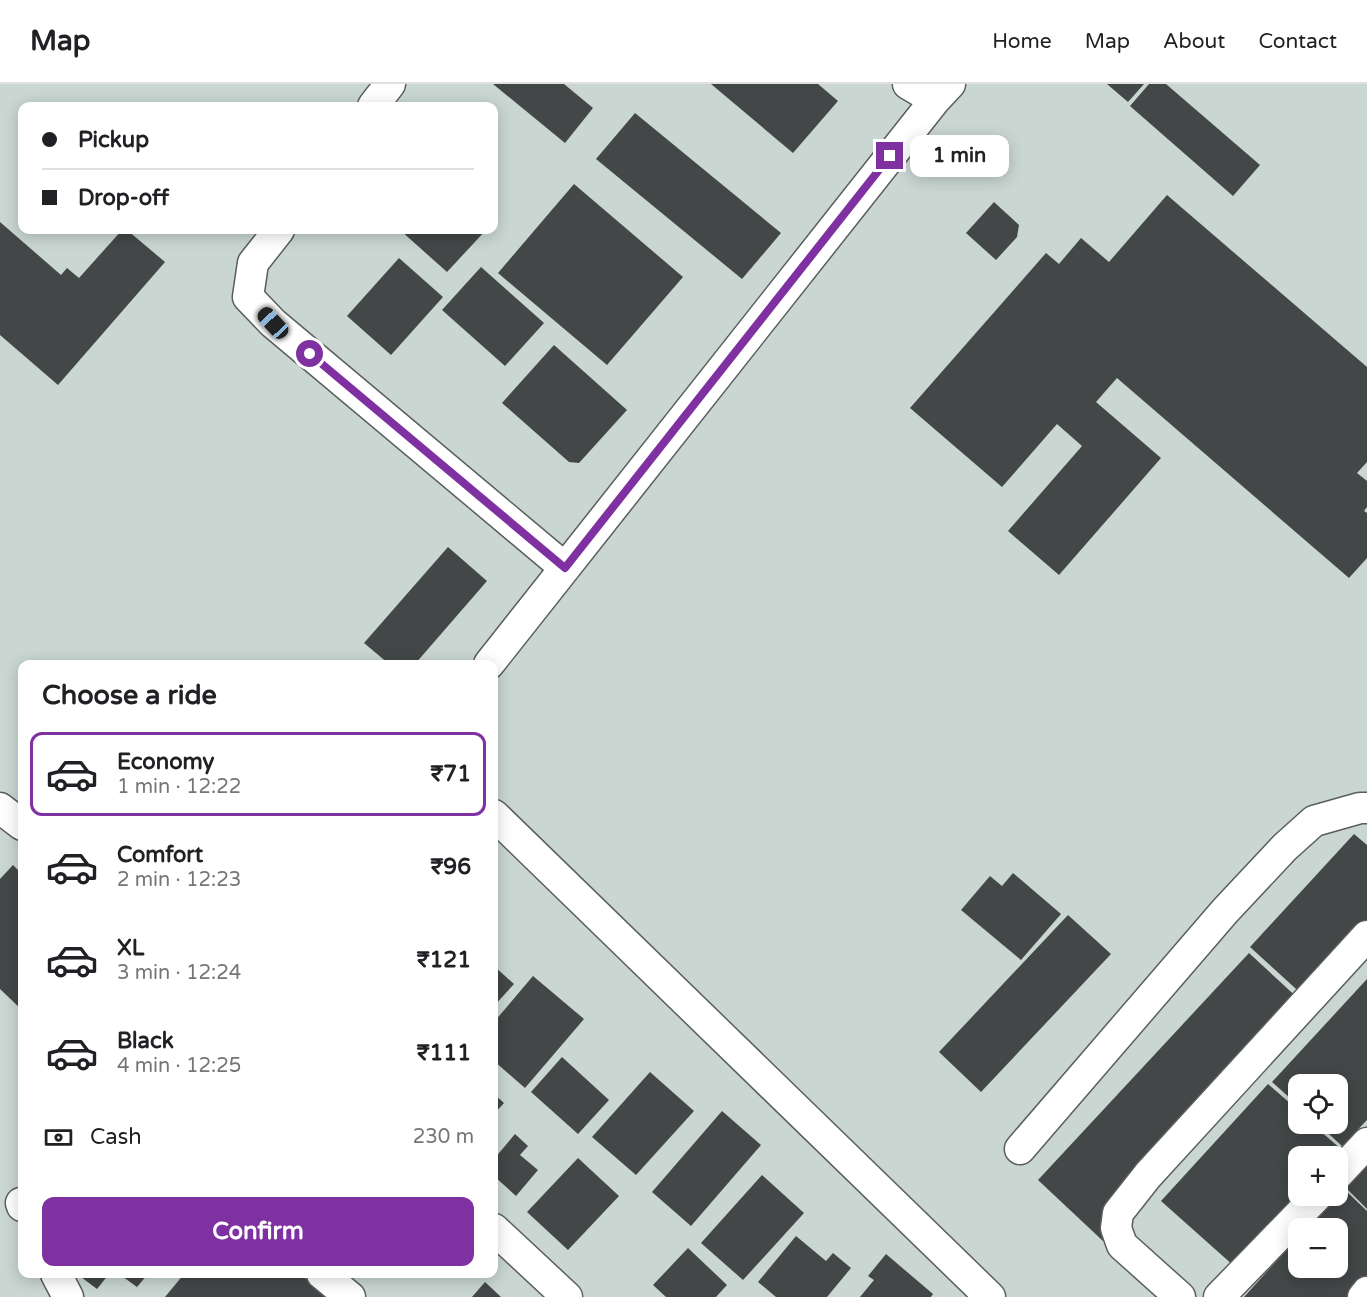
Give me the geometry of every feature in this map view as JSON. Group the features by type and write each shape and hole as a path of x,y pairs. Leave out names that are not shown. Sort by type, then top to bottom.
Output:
{"street":[{"path":"376,102 390,84"},
{"path":"492,660 942,92 909,84"},
{"path":"276,234 253,263 248,297 273,323 565,568"},
{"path":"0,808 18,822"},
{"path":"1020,1149 1225,911 1286,847 1314,821 1367,808"},
{"path":"498,819 987,1296"},
{"path":"1180,1297 1122,1245 1116,1228 1118,1213 1148,1175 1367,936"},
{"path":"1348,1163 1367,1143"},
{"path":"1220,1297 1307,1206"},
{"path":"498,1233 567,1297"},
{"path":"58,1278 68,1297"},
{"path":"327,1278 350,1297"},
{"path":"1363,1297 1367,1292"}],"shaded area":[{"path":"0,84 1367,84 1367,1297 0,1297"}],"building":[{"path":"493,84 564,84 593,108 565,143"},
{"path":"711,84 818,84 838,101 793,153"},
{"path":"1107,84 1144,84 1128,102"},
{"path":"1149,84 1166,84 1260,165 1233,196 1130,106"},
{"path":"635,113 781,233 742,279 596,159"},
{"path":"574,184 683,277 607,365 498,273"},
{"path":"1167,195 1367,367 1367,462 1357,473 1367,481 1367,507 1364,511 1367,513 1367,558 1349,578 1117,378 1096,402 1161,458 1059,575 1008,531 1082,446 1057,424 1002,487 910,408 1046,253 1059,264 1081,238 1109,262"},
{"path":"994,202 1019,225 1017,237 996,260 966,233"},
{"path":"0,222 61,275 67,268 79,278 118,234 132,234 165,262 58,385 0,335"},
{"path":"404,234 482,234 447,272"},
{"path":"399,258 443,297 391,355 347,316"},
{"path":"481,267 544,323 505,366 442,310"},
{"path":"554,345 627,410 579,463 569,462 502,403"},
{"path":"448,547 487,581 418,660 384,660 364,643"},
{"path":"1354,834 1367,845 1367,955 1317,1008 1250,947"},
{"path":"13,865 18,870 18,1006 0,989 0,879"},
{"path":"1013,873 1061,914 1021,960 961,910 990,876 1002,886"},
{"path":"1068,915 1111,954 981,1092 939,1052"},
{"path":"1249,953 1315,1014 1103,1241 1038,1180"},
{"path":"498,970 514,984 498,1002"},
{"path":"533,976 584,1019 525,1088 498,1064 498,1017"},
{"path":"1367,979 1367,1120 1342,1146 1329,1134 1348,1134 1348,1074 1288,1074 1288,1096 1272,1082"},
{"path":"562,1057 609,1100 578,1134 531,1092"},
{"path":"650,1072 694,1111 636,1175 592,1137"},
{"path":"1268,1084 1288,1101 1288,1134 1324,1134 1338,1146 1288,1146 1289,1206 1234,1266 1161,1201"},
{"path":"498,1098 504,1103 498,1110"},
{"path":"722,1111 761,1145 691,1226 652,1192"},
{"path":"515,1134 528,1146 520,1155 538,1170 516,1196 498,1180 498,1154"},
{"path":"578,1158 619,1196 568,1250 527,1212"},
{"path":"1367,1162 1367,1209 1348,1190 1348,1184"},
{"path":"762,1175 804,1213 743,1280 701,1243"},
{"path":"1348,1193 1367,1211 1367,1290 1360,1297 1244,1297 1288,1248 1288,1278 1348,1278 1348,1218 1315,1218 1327,1206 1348,1206"},
{"path":"796,1236 826,1261 833,1253 851,1268 827,1297 776,1297 758,1282"},
{"path":"688,1248 727,1285 716,1297 666,1297 653,1285"},
{"path":"886,1254 933,1294 931,1297 860,1297 874,1280 868,1276"},
{"path":"82,1278 106,1278 97,1289"},
{"path":"125,1278 145,1278 137,1287"},
{"path":"181,1278 305,1278 329,1297 165,1297"},
{"path":"485,1282 501,1297 472,1297"}],"route":[{"path":"310,354 565,568 890,156"}]}
